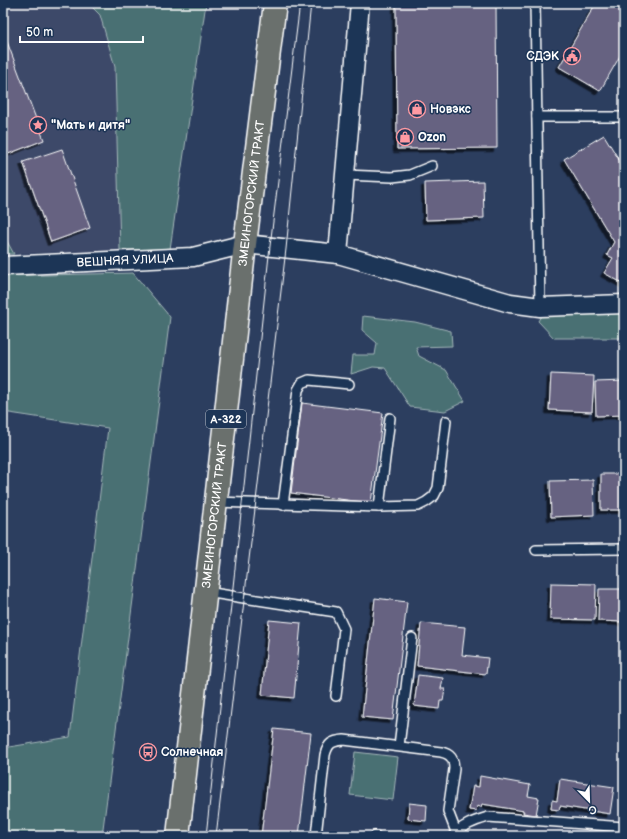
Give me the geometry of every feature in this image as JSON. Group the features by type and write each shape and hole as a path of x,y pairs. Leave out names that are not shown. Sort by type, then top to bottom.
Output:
{"highway":[{"name":"ЗМЕИНОГОРСКИЙ ТРАКТ","path":"178,836 245,244 275,3"}],"street":[{"path":"338,254 360,3"},
{"path":"245,244 338,254 510,303 540,307 624,304"},
{"name":"ВЕШНЯЯ УЛИЦА","path":"3,266 193,257 245,244"}],"lane":[{"path":"535,3 540,307"},
{"path":"537,117 624,116"},
{"path":"345,175 392,177 410,175 432,166"},
{"path":"283,505 298,390 302,383 309,380 349,384"},
{"path":"378,507 390,418"},
{"path":"216,502 378,507 418,506 434,496 438,488 446,421"},
{"path":"536,550 624,549"},
{"path":"206,592 336,612 344,629 336,696"},
{"path":"399,746 412,638"},
{"path":"316,836 325,755 327,748 336,740 399,746 447,753 451,756 454,763 454,769 448,811 454,834 470,822 488,817 624,827"}],"shaded area":[{"path":"3,3 206,3 170,249 3,254"}],"green space":[{"path":"88,3 206,3 170,249 120,250 115,67 100,15"},
{"path":"3,234 14,254 3,254"},
{"path":"133,273 170,317 102,836 3,836 3,748 70,737 108,428 3,412 3,276"},
{"path":"548,304 624,304 624,338 554,338 538,321"},
{"path":"363,316 415,322 451,331 452,346 416,347 419,356 446,370 465,401 445,411 410,407 385,368 373,367 351,374 353,355 375,355 377,343 362,330"},
{"path":"355,752 398,757 393,800 350,795"}],"building":[{"path":"396,3 496,3 497,148 397,149"},
{"path":"596,3 624,3 624,49 600,91 559,67"},
{"path":"3,31 44,140 3,156"},
{"path":"604,135 624,168 624,284 604,273 613,258 607,255 614,242 564,159"},
{"path":"62,149 90,228 51,242 23,162"},
{"path":"483,181 484,218 426,220 425,183"},
{"path":"551,374 594,376 592,412 549,410"},
{"path":"624,381 624,415 596,416 595,382"},
{"path":"302,403 383,413 371,503 291,493"},
{"path":"601,474 624,474 624,510 601,510"},
{"path":"593,480 594,515 551,517 550,481"},
{"path":"551,583 596,584 595,620 550,619"},
{"path":"599,589 624,589 624,622 598,621"},
{"path":"375,598 407,602 393,720 362,717"},
{"path":"269,620 301,623 294,698 262,695"},
{"path":"421,623 465,627 462,655 488,658 486,674 417,666"},
{"path":"418,675 443,678 441,689 445,689 443,701 440,701 439,709 414,706"},
{"path":"274,729 311,733 299,836 261,836"},
{"path":"480,776 530,785 528,796 539,798 536,815 523,813 524,811 482,804 481,807 477,806 476,811 469,810 473,786 479,787"},
{"path":"560,779 614,787 610,814 560,806 559,810 551,809 552,800 557,801"},
{"path":"409,803 427,805 426,821 408,819"}],"tram line":[{"path":"206,836 270,246 300,3"},
{"path":"216,836 286,249 311,3"}],"place":[{"name":"СДЭК","path":"572,56"},
{"name":"Новэкс","path":"417,109"},
{"name":"\"Мать и дитя\"","path":"38,125"},
{"name":"Ozon","path":"405,137"},
{"name":"Солнечная","path":"148,752"}]}
